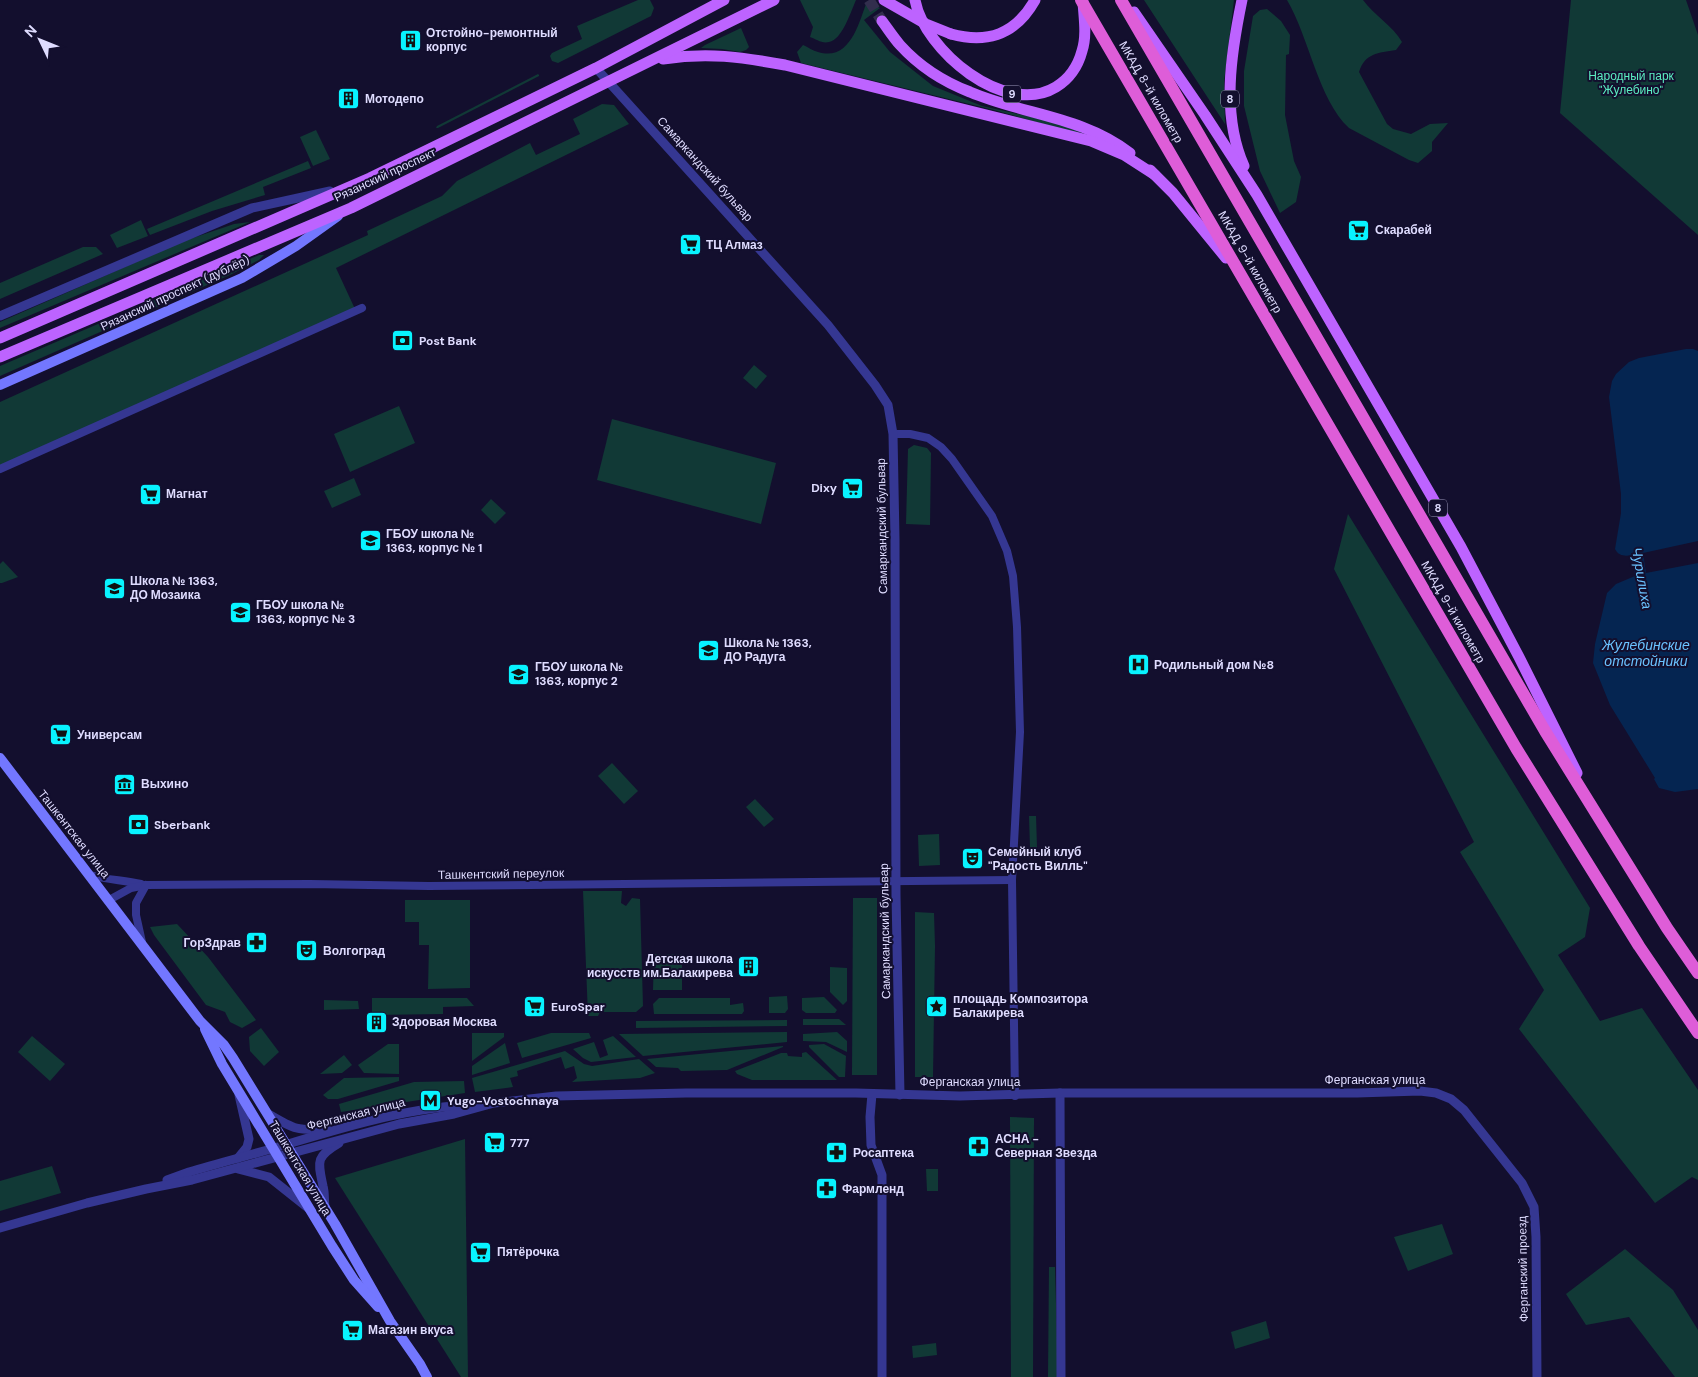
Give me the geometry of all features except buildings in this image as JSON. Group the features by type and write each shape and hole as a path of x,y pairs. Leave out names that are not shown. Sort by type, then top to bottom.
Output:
{"highway":[{"name":"МКАД, 8-й километр","path":"1121,0 1226,180"},
{"name":"МКАД, 8-й километр","path":"1082,1 1197,198"},
{"name":"МКАД, 9-й километр","path":"1226,180 1545,731 1604,828 1698,972"},
{"name":"МКАД, 9-й километр","path":"1197,198 1516,748 1639,946 1698,1033"}],"main road":[{"name":"Рязанский проспект","path":"0,338 352,187 596,68 724,0"},
{"name":"Рязанский проспект","path":"0,357 351,208 774,0"},
{"path":"884,0 926,24 951,34 968,38 984,38 1000,34 1022,18 1029,11 1035,0"},
{"name":"9","path":"915,0 923,24 938,44 957,63 981,81 1001,90 1021,95 1031,95 1051,90 1064,81 1074,69 1083,50 1082,1"},
{"path":"1126,0 1257,195"},
{"name":"8","path":"1242,0 1231,64 1230,101 1239,156 1257,195 1461,547 1523,665 1604,828"},
{"path":"882,20 900,46 941,78 997,102 1066,120 1095,132 1126,150 1173,193 1251,290"},
{"path":"654,60 691,55 716,55 785,65 1091,141 1124,155 1155,175"},
{"name":"Рязанский проспект (дублёр)","path":"0,385 242,278 296,246 351,208"},
{"name":"Ташкентская улица","path":"0,758 200,1021 224,1045 267,1112 390,1321 427,1377"},
{"name":"Ташкентская улица","path":"200,1021 238,1091 354,1280 390,1321"}],"street":[{"name":"Самаркандский бульвар","path":"596,68 828,325 884,397 888,405 893,434 895,539 896,881 900,1095"},
{"path":"0,316 252,208 352,187"},
{"path":"0,469 362,308"},
{"path":"893,434 910,434 928,438 946,453 962,472 992,516 1007,551 1013,576 1016,600 1020,732 1012,880 1015,1096"},
{"path":"90,875 103,879 130,881 146,885 136,904 136,914 142,943"},
{"name":"Ташкентский переулок","path":"109,900 131,888 146,885 310,884 429,886 1012,880"},
{"path":"238,1091 249,1134 247,1147 238,1158"},
{"name":"Ферганская улица","path":"0,1228 146,1189 192,1180 235,1168 275,1153 346,1133 454,1114 489,1104 556,1096 599,1094 872,1094 1015,1096 1060,1093 1357,1093 1420,1091 1436,1093 1451,1099"},
{"path":"1060,1093 1061,1377"},
{"path":"872,1094 870,1117 871,1145 882,1175 882,1377"},
{"name":"Ферганский проезд","path":"1451,1099 1464,1110 1522,1183 1534,1207 1537,1377"},
{"path":"267,1112 298,1130 346,1133"},
{"path":"324,1207 324,1188 319,1173 319,1163 322,1156 346,1133"},
{"name":"Ферганская улица","path":"146,1189 189,1172 238,1158 275,1153"},
{"path":"235,1168 269,1178 311,1210"}],"green space":[{"path":"638,0 650,0 654,8 651,16 558,63 552,61 550,56 552,53 582,39 577,26"},
{"path":"800,0 856,0 849,18 838,36 829,42 821,42 810,37 813,27"},
{"path":"1144,0 1234,0 1224,82 1225,124"},
{"path":"1287,0 1363,0 1394,31 1402,42 1396,50 1378,53 1369,57 1359,72 1387,124 1393,129 1411,134 1430,124 1448,123 1432,142 1432,151 1418,163 1349,128 1338,116 1329,101 1295,15"},
{"name":"Народный парк \"Жулебино\"","path":"1571,0 1686,0 1698,35 1698,235 1560,113"},
{"path":"867,1 880,8 864,20 890,52 933,86 982,106 1058,123 1099,140 994,110 801,63 797,52 803,45 829,54 845,46 852,38"},
{"path":"1267,9 1281,21 1290,35 1289,54 1286,55 1285,115 1294,161 1301,177 1296,202 1280,213 1260,171 1244,106 1244,71 1253,16 1260,10"},
{"path":"741,28 749,47 746,50 740,52 701,48 705,45"},
{"path":"538,74 539,76 436,128 437,126"},
{"path":"602,104 614,105 629,124 336,268 355,309 0,468 0,402 368,235 367,231 442,196 457,181 530,143 536,155 580,134 573,119"},
{"path":"316,130 330,159 313,166 300,137"},
{"path":"308,161 311,168 263,187 265,195 212,211 150,235 147,229"},
{"path":"141,220 148,236 117,248 110,235"},
{"path":"250,222 0,328 0,322 184,241 234,224"},
{"path":"83,247 96,247 103,254 0,299 0,283"},
{"path":"259,255 264,255 259,260 230,275 0,376 0,366"},
{"path":"754,365 767,376 756,389 743,378"},
{"path":"399,406 415,443 350,472 334,434"},
{"path":"612,419 776,463 761,524 597,480"},
{"path":"914,445 927,448 931,453 930,525 906,524 908,449"},
{"path":"354,478 361,495 332,508 324,491"},
{"path":"491,499 506,513 495,524 481,510"},
{"path":"1348,514 1590,908 1585,937 1558,955 1600,1021 1642,1008 1698,1090 1698,1180 1692,1177 1655,1203 1519,1029 1544,990 1460,852 1474,842 1334,569"},
{"path":"3,561 18,577 0,583 0,564"},
{"path":"612,763 638,791 624,804 598,776"},
{"path":"755,799 774,819 764,827 746,807"},
{"path":"1029,816 1036,816 1037,848 1030,848"},
{"path":"939,834 940,865 919,866 918,835"},
{"path":"583,891 622,891 621,903 626,906 632,898 640,899 643,1006 636,1012 600,1012 598,1016 588,1016"},
{"path":"853,898 877,898 877,1075 852,1075"},
{"path":"405,900 470,900 470,988 428,989 429,945 419,945 419,922 405,922"},
{"path":"915,912 934,913 933,1077 915,1077"},
{"path":"177,924 208,957 256,1020 242,1028 230,1022 225,1012 206,1005 150,927"},
{"path":"654,954 682,954 682,990 653,990"},
{"path":"830,967 847,968 847,1001 843,1005 830,992"},
{"path":"787,996 788,1009 785,1013 769,1013 769,997"},
{"path":"824,997 837,1010 835,1013 806,1013 802,1010 802,998"},
{"path":"372,998 467,998 474,1006 443,1007 443,1014 372,1015"},
{"path":"659,998 730,998 730,1005 743,1003 744,1011 742,1014 654,1014 653,1004"},
{"path":"324,1000 358,1001 359,1009 324,1010"},
{"path":"803,1019 839,1019 846,1025 803,1025"},
{"path":"787,1020 787,1026 636,1028 636,1021"},
{"path":"261,1028 279,1052 264,1066 250,1051 249,1037"},
{"path":"787,1032 787,1042 643,1056 619,1034"},
{"path":"837,1032 847,1041 847,1052 826,1042 803,1041 803,1034"},
{"path":"472,1033 504,1033 504,1037 472,1061"},
{"path":"551,1033 589,1033 591,1038 522,1058 517,1043"},
{"path":"32,1036 65,1064 50,1081 18,1052"},
{"path":"613,1036 636,1057 591,1062 573,1049 594,1042 600,1058 608,1055 603,1040"},
{"path":"505,1043 510,1063 472,1075 472,1066"},
{"path":"388,1044 399,1044 399,1074 364,1073 358,1065"},
{"path":"824,1044 846,1056 845,1077 839,1077 809,1047 809,1045"},
{"path":"783,1046 727,1070 681,1071 678,1068 656,1067 647,1059"},
{"path":"565,1051 584,1064 592,1066 639,1059 655,1073 640,1078 572,1082 577,1078 574,1066 565,1069 561,1057 517,1071 518,1076 510,1078 513,1087 475,1092 472,1078"},
{"path":"806,1052 837,1080 752,1080 737,1074 735,1071 781,1053 787,1053 788,1056 802,1057 802,1053"},
{"path":"344,1055 352,1065 342,1073 320,1074"},
{"path":"399,1077 399,1081 338,1099 328,1099 323,1095 344,1078"},
{"path":"464,1081 465,1093 341,1112 339,1104 414,1082"},
{"path":"1010,1117 1034,1118 1033,1377 1011,1377"},
{"path":"465,1139 468,1377 461,1377 335,1178"},
{"path":"52,1166 61,1193 0,1211 0,1181"},
{"path":"926,1169 938,1169 938,1191 927,1191"},
{"path":"1442,1224 1453,1254 1408,1271 1394,1237"},
{"path":"1625,1249 1673,1290 1698,1330 1698,1377 1675,1377 1629,1317 1586,1325 1566,1294"},
{"path":"1049,1267 1055,1267 1058,1377 1048,1377"},
{"path":"1266,1321 1270,1338 1235,1349 1231,1332"},
{"path":"936,1343 937,1355 913,1358 912,1346"}],"water":[{"name":"Жулебинские отстойники","path":"1686,349 1698,351 1698,541 1643,553 1646,573 1698,563 1698,789 1675,792 1659,788 1655,778 1610,705 1593,663 1595,644 1607,593 1616,584 1635,576 1633,555 1621,555 1615,549 1621,513 1621,494 1609,397 1612,381 1616,374 1629,362 1639,358"}],"tunnel":[{"path":"869,0 882,21"}],"place":[{"name":"Отстойно-ремонтный корпус","path":"410,40"},
{"name":"Мотодепо","path":"349,99"},
{"name":"Скарабей","path":"1359,230"},
{"name":"ТЦ Алмаз","path":"690,245"},
{"name":"Post Bank","path":"403,341"},
{"name":"Dixy","path":"853,488"},
{"name":"Магнат","path":"150,494"},
{"name":"ГБОУ школа № 1363, корпус № 1","path":"370,541"},
{"name":"Школа № 1363, ДО Мозаика","path":"114,588"},
{"name":"ГБОУ школа № 1363, корпус № 3","path":"240,612"},
{"name":"Школа № 1363, ДО Радуга","path":"708,650"},
{"name":"Родильный дом №8","path":"1138,665"},
{"name":"ГБОУ школа № 1363, корпус 2","path":"519,674"},
{"name":"Универсам","path":"61,735"},
{"name":"Выхино","path":"125,784"},
{"name":"Sberbank","path":"138,825"},
{"name":"Семейный клуб \"Радость Вилль\"","path":"972,859"},
{"name":"ГорЗдрав","path":"257,943"},
{"name":"Волгоград","path":"307,951"},
{"name":"Детская школа искусств им.Балакирева","path":"749,966"},
{"name":"площадь Композитора Балакирева","path":"937,1006"},
{"name":"EuroSpar","path":"535,1007"},
{"name":"Здоровая Москва","path":"376,1022"},
{"name":"Yugo-Vostochnaya","path":"431,1101"},
{"name":"777","path":"494,1143"},
{"name":"АСНА - Северная Звезда","path":"979,1146"},
{"name":"Росаптека","path":"837,1153"},
{"name":"Фармленд","path":"826,1189"},
{"name":"Пятёрочка","path":"481,1252"},
{"name":"Магазин вкуса","path":"352,1330"}],"water label":[{"name":"Чурилиха","path":"1642,578"}]}
